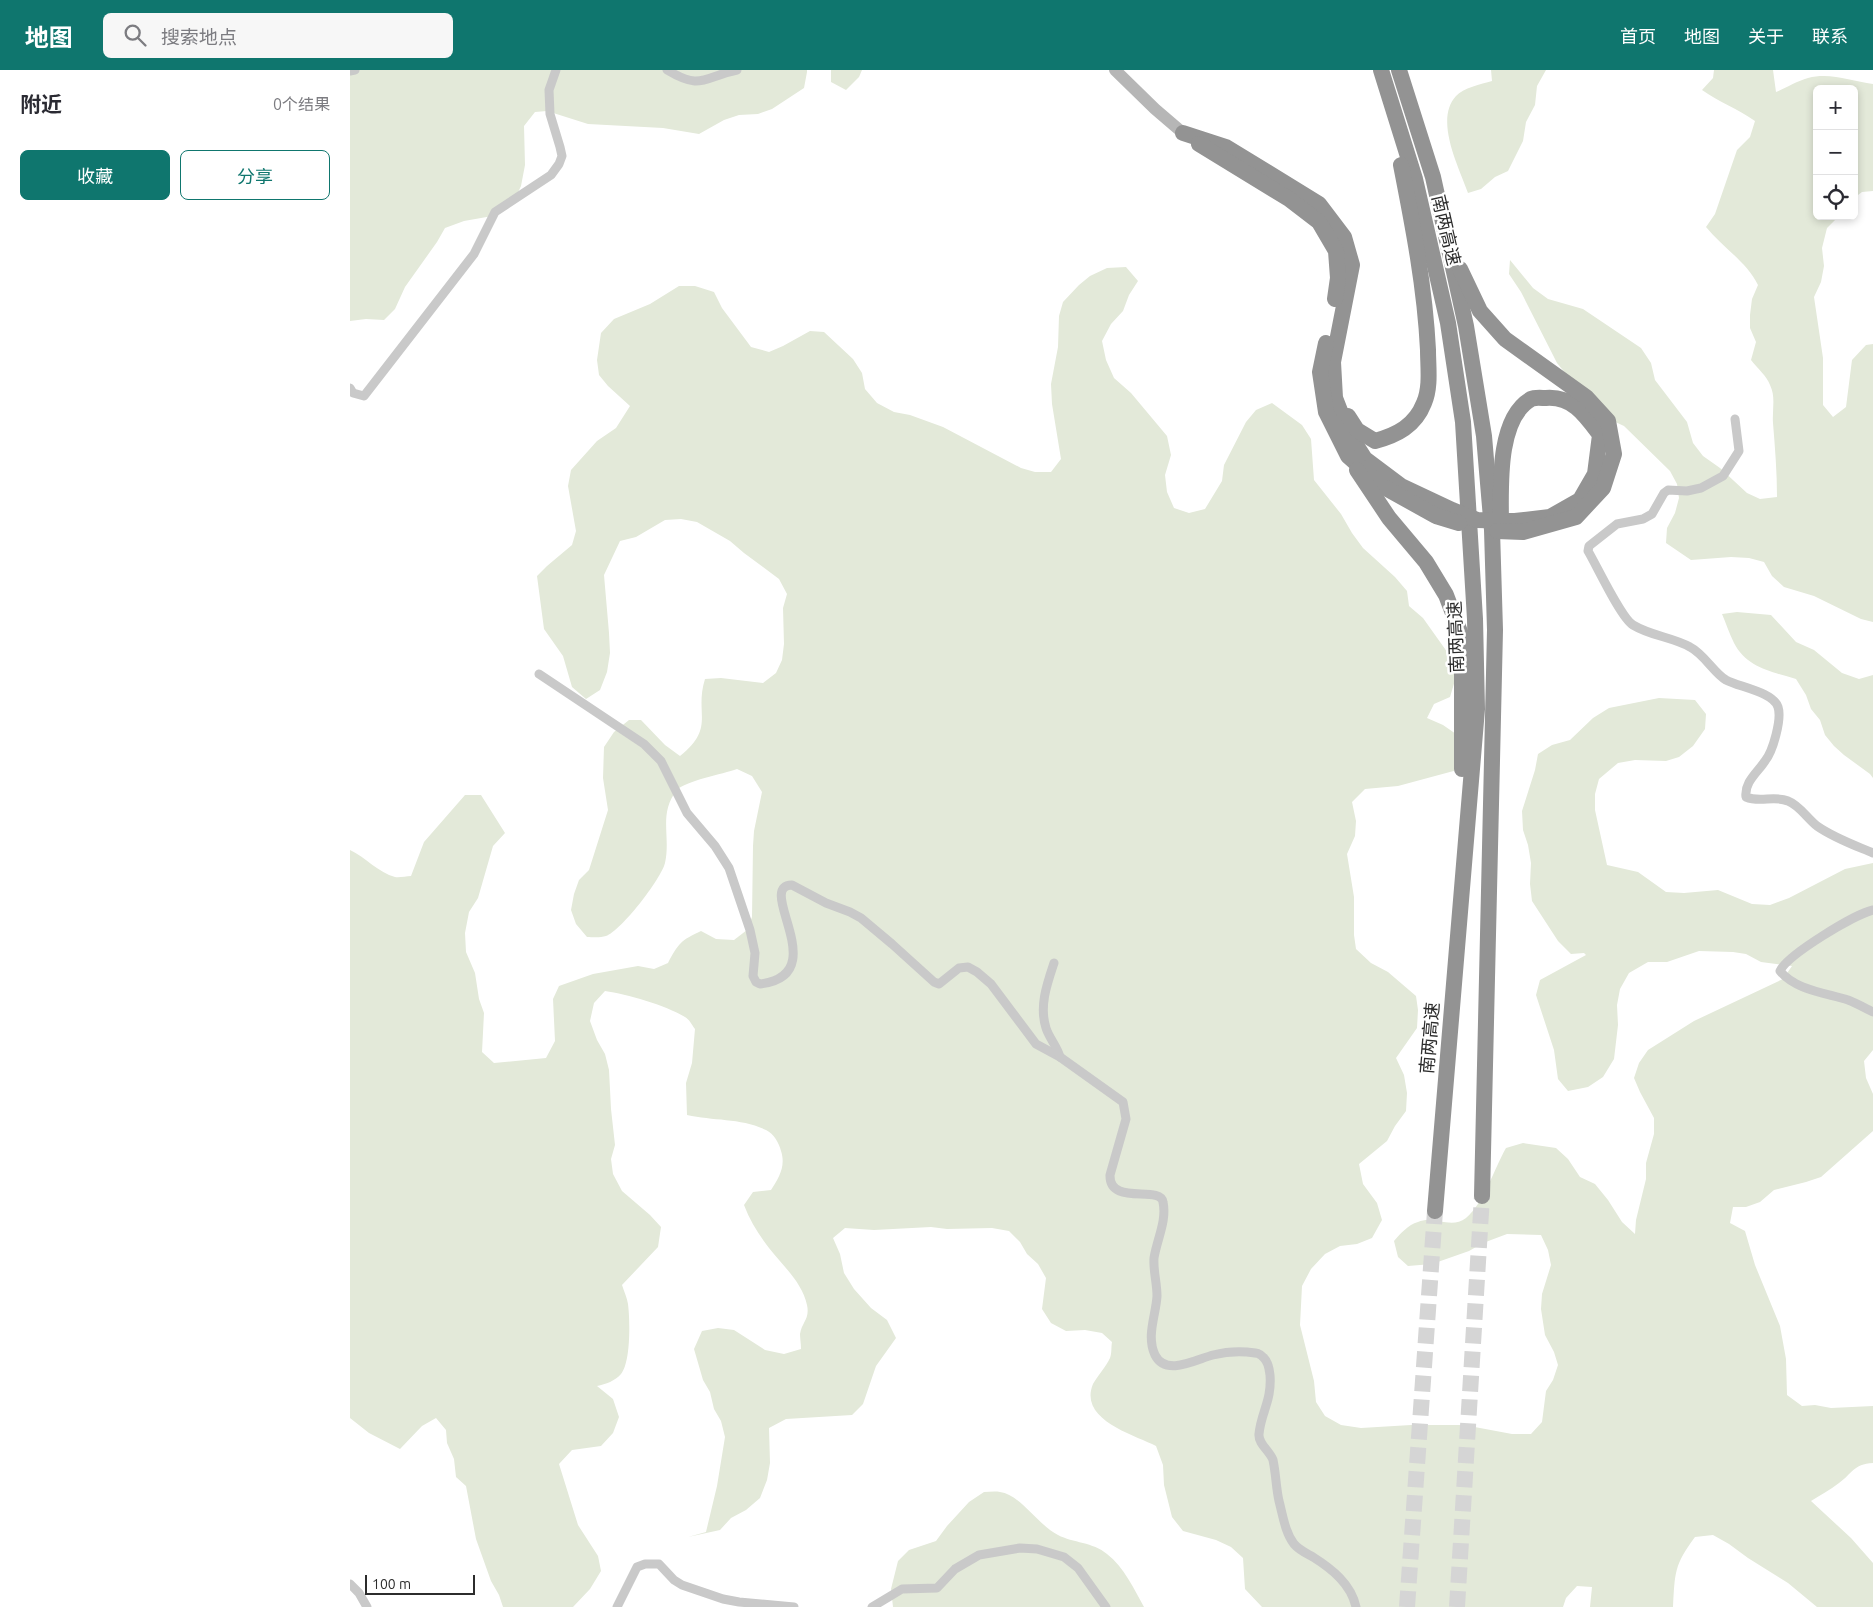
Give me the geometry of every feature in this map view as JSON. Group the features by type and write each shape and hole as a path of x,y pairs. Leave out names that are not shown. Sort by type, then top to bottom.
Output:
{"highway":[{"name":"南两高速","path":"1398,70 1433,177 1466,326 1495,501 1497,542 1482,1196"},
{"path":"1330,398 1357,430 1375,441 1394,435 1413,422 1425,403 1429,376 1426,327 1410,209 1382,76"},
{"name":"南两高速","path":"1382,76 1415,179 1448,324 1463,422 1475,619 1477,710 1435,1211"},
{"path":"1183,133 1226,147 1319,204 1344,238 1352,265 1320,372 1330,398 1365,459 1401,486 1477,520 1515,521 1550,517 1580,500 1595,474 1600,435 1586,414 1571,402 1555,397 1532,398 1516,412 1506,439 1501,480 1495,501"},
{"path":"1348,456 1382,486 1436,516 1478,530 1523,532 1576,517 1603,488 1614,454 1608,421 1586,397 1505,339 1480,311 1447,240"},
{"path":"1330,398 1326,412 1348,456 1389,518 1426,562 1446,595 1462,637 1461,902"}],"street":[{"path":"350,71 355,70"},
{"path":"350,388 352,393 364,396 474,254 495,212 551,175 559,164 562,156 550,114 549,90 556,70"},
{"path":"667,70 682,79 699,82 737,70"},
{"path":"1115,70 1183,133"},
{"path":"1735,419 1739,450 1723,476 1701,488 1687,491 1668,490 1664,493 1652,514 1643,519 1618,524 1589,546 1588,551 1631,624 1649,633 1691,647 1724,679 1770,697 1778,706 1780,718 1772,748 1766,761 1757,769 1750,781 1745,792 1746,797 1754,800 1780,798 1789,801 1817,826 1838,838 1873,853"},
{"path":"539,674 644,744 661,761 687,813 715,846 729,868 750,930 755,953 753,976 756,982 760,984 778,980 786,973 792,962 794,953 792,935 784,915 780,896 783,888 792,885 826,903 861,918 934,982 939,984 959,968 968,967 977,972 991,984 1036,1044 1060,1057 1123,1102 1126,1118 1110,1181 1116,1189 1127,1193 1155,1195 1162,1198 1163,1201 1164,1218 1154,1259 1157,1296 1151,1338 1156,1356 1162,1364 1175,1367 1231,1351 1258,1353 1266,1359 1269,1366 1271,1388 1259,1432 1259,1439 1269,1452 1272,1460 1287,1532 1294,1544 1300,1549 1334,1571 1353,1597 1356,1607"},
{"path":"1873,910 1846,921 1793,957 1782,966 1780,971 1795,984 1851,1001 1873,1012"},
{"path":"1054,963 1045,994 1044,1012 1046,1029 1060,1057"},
{"path":"872,1607 902,1589 937,1588 955,1569 979,1555 1020,1548 1037,1549 1064,1557 1078,1568 1106,1607"},
{"path":"617,1607 637,1567 645,1564 659,1564 674,1580 682,1585 723,1599 794,1607"},
{"path":"350,1584 359,1593 367,1607"}],"green space":[{"path":"350,70 807,70 807,72 804,88 772,109 758,114 739,115 724,120 699,134 663,128 588,124 547,111 535,112 524,126 525,165 521,186 514,201 498,215 464,221 445,228 405,287 395,309 384,320 366,319 350,321"},
{"path":"831,70 862,70 859,77 846,90 831,82"},
{"path":"1491,70 1546,70 1537,86 1535,105 1526,122 1523,141 1508,171 1495,177 1481,189 1468,193 1450,144 1447,118 1450,106 1456,96 1468,89 1492,81"},
{"path":"1714,70 1773,70 1776,92 1816,76 1832,76 1873,84 1873,191 1862,192 1858,195 1858,85 1813,85 1813,220 1835,220 1827,228 1822,248 1824,266 1821,282 1814,297 1823,358 1823,405 1833,417 1846,407 1852,360 1866,345 1873,344 1873,622 1861,619 1814,596 1784,587 1772,576 1764,562 1749,558 1731,557 1691,560 1666,543 1667,528 1675,513 1679,498 1677,484 1670,471 1624,426 1611,420 1557,363 1521,292 1509,274 1510,260 1533,288 1548,299 1583,309 1641,348 1651,363 1655,380 1687,422 1693,443 1703,456 1720,468 1747,493 1760,499 1777,497 1773,394 1767,378 1751,360 1756,342 1750,328 1750,315 1752,299 1758,285 1741,262 1706,227 1715,214 1737,150 1750,137 1755,121 1702,90 1713,78"},
{"path":"1126,267 1138,281 1129,295 1123,311 1111,324 1102,341 1106,360 1114,378 1131,393 1167,436 1171,455 1165,475 1167,492 1174,508 1189,513 1205,509 1222,481 1224,465 1246,422 1256,410 1272,403 1302,425 1311,439 1314,480 1341,514 1363,548 1395,577 1407,591 1409,606 1423,618 1450,656 1456,677 1450,697 1434,704 1427,718 1443,725 1456,734 1461,769 1398,786 1365,789 1352,802 1356,821 1355,836 1347,854 1354,897 1356,949 1371,963 1388,972 1416,996 1418,1010 1417,1028 1396,1058 1404,1075 1407,1093 1406,1111 1387,1141 1359,1164 1363,1184 1377,1203 1382,1220 1372,1238 1357,1244 1340,1246 1325,1254 1311,1269 1302,1286 1300,1325 1314,1381 1316,1402 1325,1416 1341,1425 1361,1428 1411,1425 1464,1425 1512,1434 1531,1434 1542,1422 1546,1391 1553,1380 1558,1365 1545,1335 1541,1309 1542,1294 1551,1265 1548,1250 1541,1235 1507,1234 1483,1243 1469,1251 1432,1264 1408,1266 1398,1257 1394,1241 1414,1223 1430,1220 1454,1223 1466,1218 1478,1204 1506,1148 1523,1143 1556,1148 1568,1159 1580,1177 1595,1184 1622,1222 1635,1234 1636,1220 1646,1179 1646,1163 1654,1134 1654,1118 1634,1078 1639,1063 1648,1050 1694,1021 1783,979 1792,966 1761,962 1746,954 1699,951 1667,962 1648,962 1629,973 1620,989 1617,1005 1618,1025 1614,1059 1603,1077 1588,1087 1568,1091 1558,1079 1554,1050 1536,995 1540,980 1586,955 1584,953 1571,954 1558,941 1532,901 1530,884 1531,863 1523,830 1522,811 1538,754 1552,745 1570,740 1593,718 1609,708 1659,698 1695,700 1706,714 1705,729 1693,746 1679,757 1666,761 1635,760 1618,763 1599,779 1595,794 1595,810 1607,865 1638,872 1666,892 1684,893 1718,890 1752,904 1770,905 1789,898 1845,869 1873,863 1873,1050 1864,1061 1866,1078 1873,1094 1873,1131 1821,1177 1774,1190 1760,1202 1746,1207 1733,1207 1730,1223 1745,1231 1755,1265 1780,1326 1786,1359 1787,1395 1802,1406 1815,1405 1831,1408 1873,1406 1873,1463 1857,1467 1836,1486 1811,1501 1851,1538 1873,1563 1873,1607 1817,1607 1788,1583 1713,1535 1695,1537 1679,1562 1675,1577 1673,1607 1590,1607 1592,1587 1577,1586 1566,1598 1563,1607 1262,1607 1245,1589 1243,1558 1231,1547 1216,1540 1183,1531 1172,1517 1164,1485 1163,1465 1156,1446 1111,1424 1101,1417 1094,1407 1091,1397 1093,1384 1110,1358 1112,1342 1102,1333 1085,1330 1066,1331 1051,1323 1042,1309 1046,1278 1038,1264 1027,1254 1020,1242 1009,1231 992,1228 947,1229 931,1227 874,1230 845,1228 833,1238 840,1254 844,1273 854,1289 871,1308 887,1320 896,1338 876,1366 863,1404 852,1415 786,1419 769,1428 770,1463 767,1480 760,1498 746,1510 731,1518 720,1530 688,1537 706,1532 717,1486 725,1437 721,1421 714,1409 710,1392 703,1380 694,1349 702,1331 718,1328 734,1330 765,1350 784,1354 801,1349 800,1334 808,1310 801,1289 762,1238 744,1205 753,1192 771,1190 779,1176 783,1162 776,1139 766,1130 747,1123 687,1115 686,1083 692,1063 695,1029 686,1018 667,1008 635,997 605,991 594,1003 590,1021 605,1054 609,1070 615,1145 611,1159 613,1174 622,1191 661,1227 658,1247 622,1285 628,1302 629,1320 628,1351 624,1368 616,1379 597,1386 613,1399 619,1417 613,1433 601,1446 572,1450 559,1464 578,1525 598,1556 601,1571 590,1589 573,1607 503,1607 491,1581 476,1539 466,1486 456,1477 454,1459 447,1443 446,1430 436,1418 422,1426 400,1449 369,1433 350,1418 350,850 389,875 397,877 411,876 424,842 465,795 481,795 505,833 493,846 478,898 469,912 465,933 466,952 475,973 479,999 484,1013 482,1052 494,1063 546,1058 555,1041 553,999 559,986 593,974 638,966 654,969 668,963 681,943 694,934 701,931 716,939 734,940 747,930 752,917 754,831 762,792 752,776 737,769 696,781 677,790 671,799 666,817 667,844 662,871 640,904 613,932 604,937 587,937 576,924 571,910 579,880 589,870 608,810 603,778 604,747 614,732 629,720 641,720 665,745 680,756 698,737 701,728 702,691 705,679 721,678 763,683 776,673 782,660 784,644 783,608 787,594 779,579 730,541 697,522 681,519 665,520 636,537 620,541 604,575 610,653 607,672 600,690 586,699 572,687 563,656 544,629 537,576 572,545 576,531 568,486 571,470 597,441 616,428 630,406 599,375 597,360 601,333 614,319 650,304 679,286 695,286 714,292 722,308 751,347 769,352 810,331 824,332 853,359 862,373 865,389 877,403 894,412 910,415 943,427 1021,468 1035,472 1051,472 1061,459 1052,404 1051,384 1058,347 1059,316 1063,302 1090,276 1107,268"},
{"path":"1737,612 1771,615 1796,642 1814,650 1842,673 1859,679 1873,675 1873,778 1844,755 1825,735 1820,720 1811,709 1806,695 1796,679 1760,667 1745,658 1739,651 1722,614"},
{"path":"984,1492 1008,1494 1058,1535 1096,1547 1107,1554 1124,1572 1144,1607 893,1607 891,1589 898,1561 909,1550 936,1541 969,1502"}],"tunnel":[{"path":"1457,1607 1482,1196"},
{"path":"1407,1607 1435,1211"}]}
